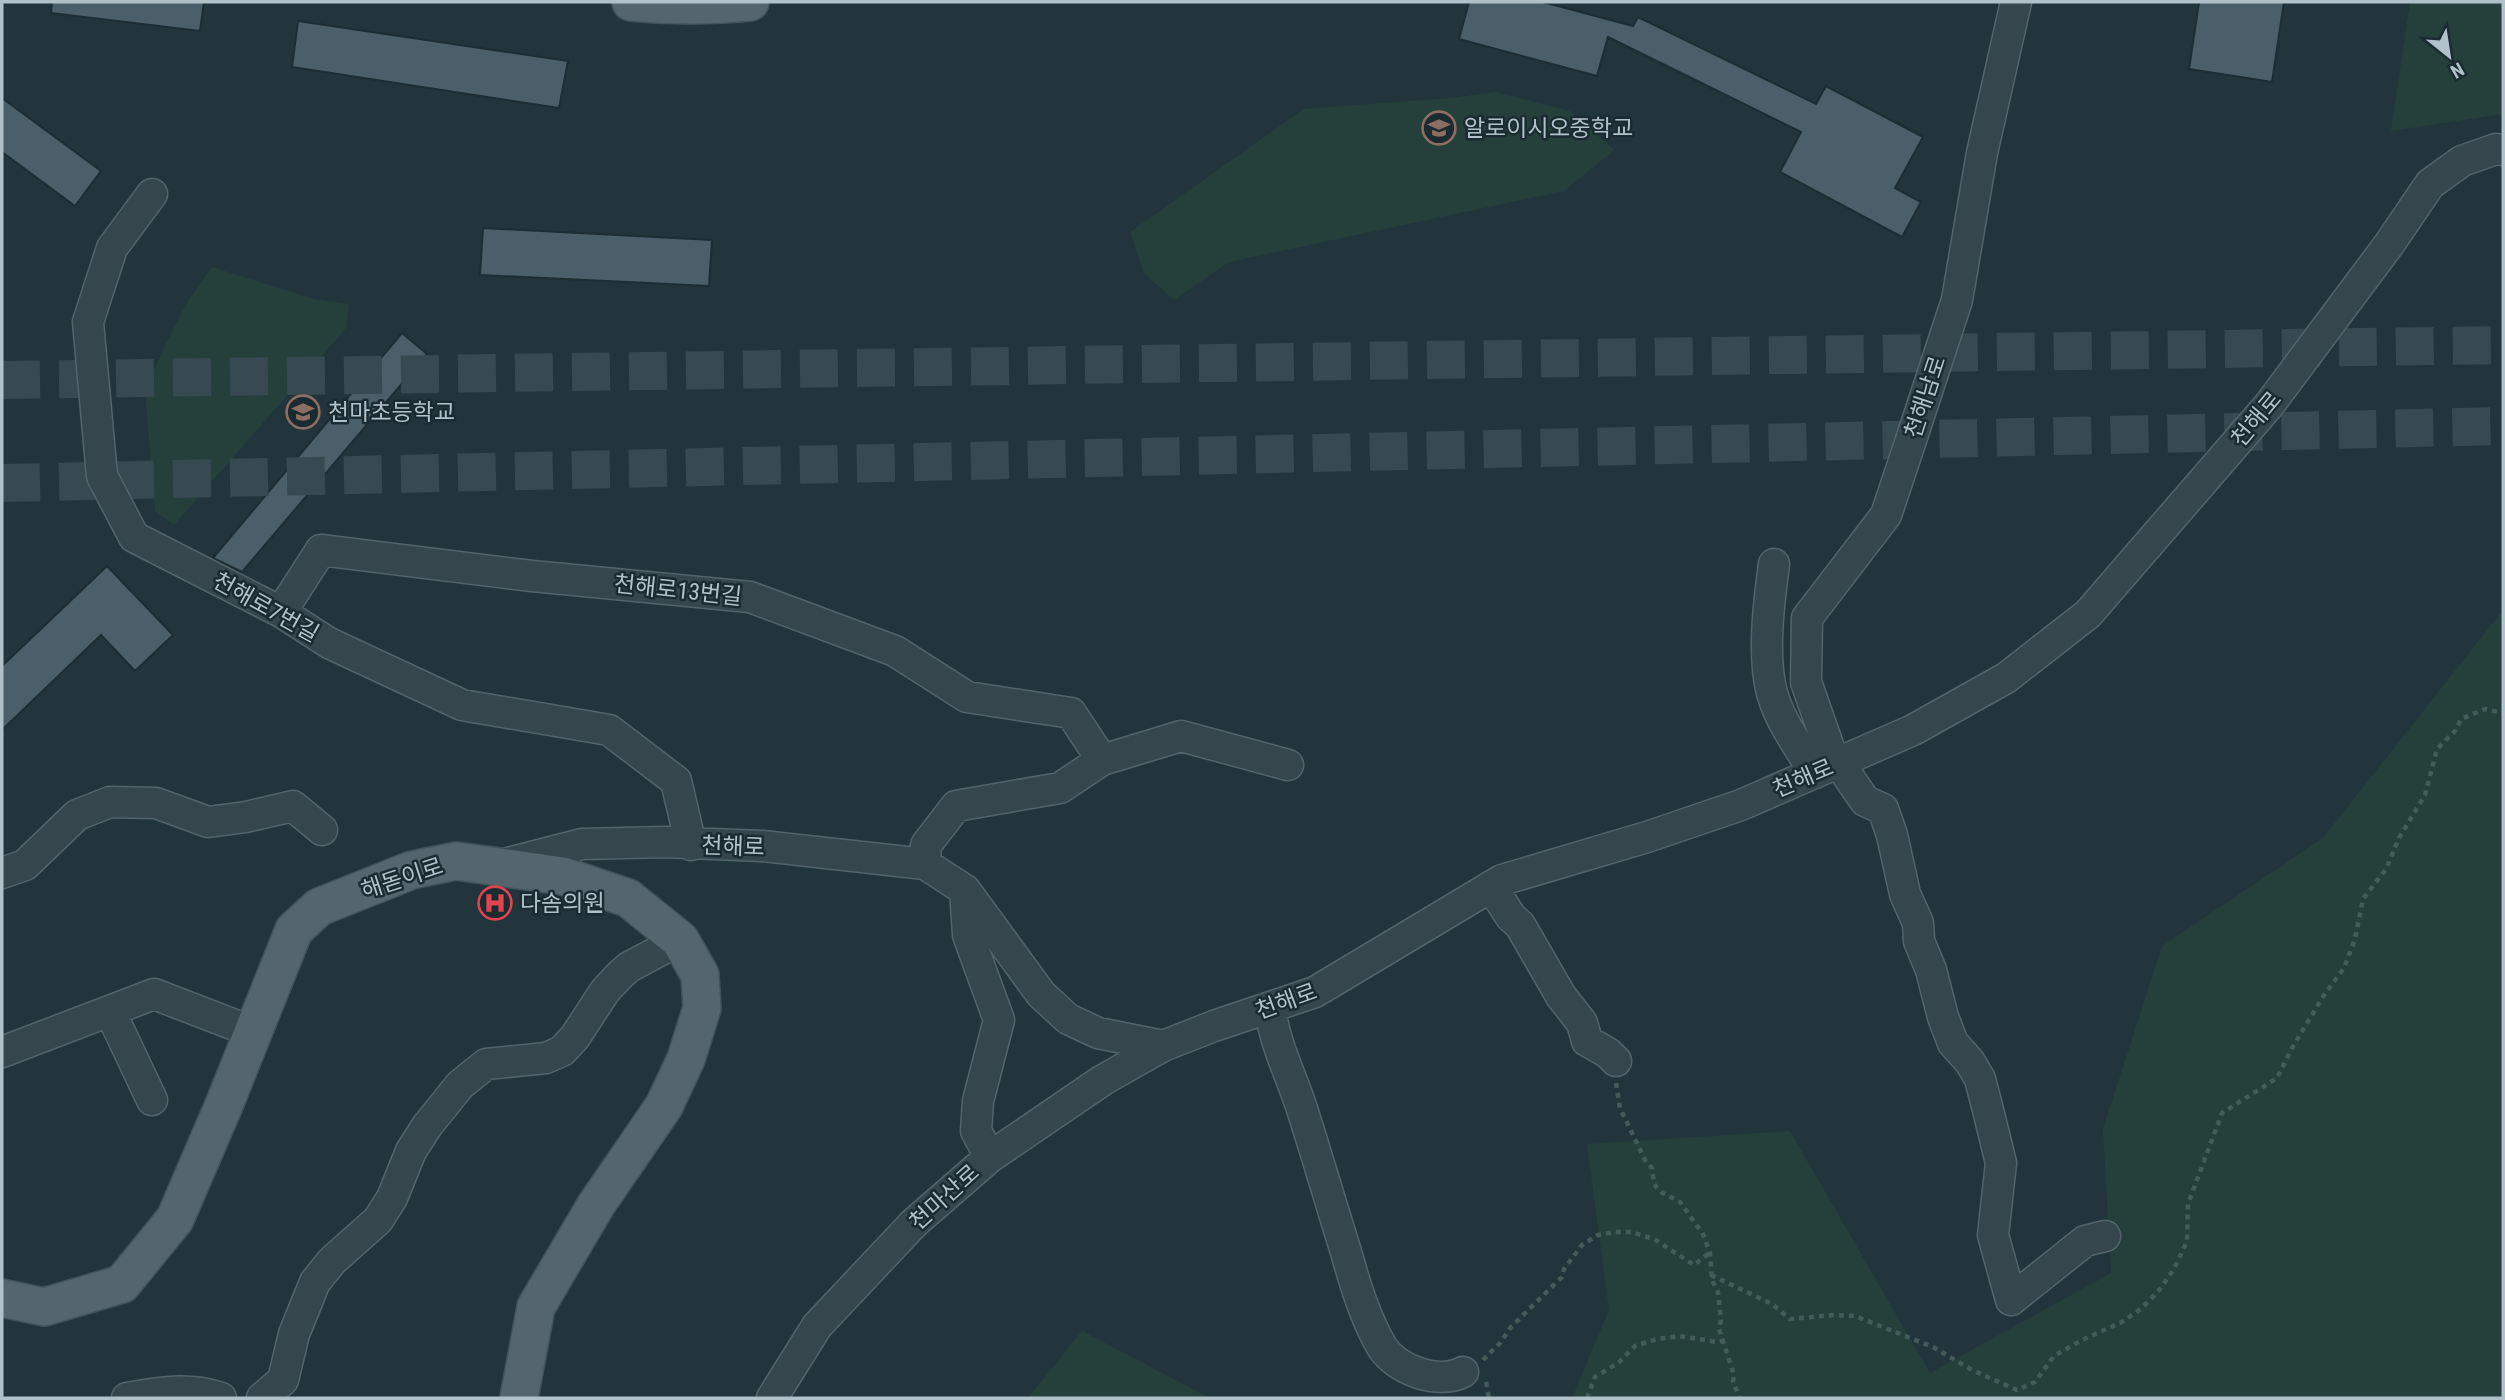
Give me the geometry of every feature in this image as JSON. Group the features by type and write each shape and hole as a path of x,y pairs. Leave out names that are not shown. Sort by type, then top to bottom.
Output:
{"main road":[{"path":"631,2 656,5 750,2"},
{"name":"해돋이로","path":"2,1298 44,1307 122,1284 175,1219 294,930 319,907 412,870 456,861 563,876 628,898 680,940 700,975 702,1008 686,1059 664,1106 596,1205 536,1307 519,1398"}],"street":[{"name":"천해남로","path":"1830,767 1806,682 1807,618 1886,515 1956,300 1982,153 2016,2"},
{"name":"천해로","path":"496,866 582,844 665,842 762,846 925,864 965,890 1041,994 1068,1019 1098,1033 1163,1046 1315,992 1491,886 1515,876 1718,813 1913,730 2006,678 2088,614 2269,405 2390,243 2430,184 2462,161 2496,149 2503,150"},
{"name":"천해로7번길","path":"152,194 112,248 88,322 102,476 134,537 281,612 329,643 462,705 609,730 676,781 691,845"},
{"name":"천해로13번길","path":"281,612 321,550 532,576 750,597 895,651 967,697 1071,713 1102,760"},
{"path":"1774,564 1770,596 1770,682 1778,708 1830,767 1865,801 1882,809 1892,835 1905,894 1918,923 1919,941 1931,970 1942,1017 1954,1043 1980,1079 2001,1163 1993,1235 2011,1300 2085,1241 2105,1236"},
{"path":"925,864 926,845 956,806 1060,788 1102,760 1181,736 1288,765"},
{"path":"2,873 25,865 77,815 110,802 156,803 208,822 246,817 293,806 322,830"},
{"path":"1491,886 1511,917 1520,925 1561,996 1582,1023 1587,1041 1616,1061"},
{"path":"965,890 968,934 999,1020 978,1101 976,1121 976,1131 990,1157"},
{"path":"262,1398 283,1380 294,1334 315,1282 332,1261 378,1220 392,1198 411,1151 460,1085 485,1064 546,1058 562,1051 619,976 629,967 680,940"},
{"path":"2,1052 154,994 253,1032"},
{"path":"1270,1007 1276,1042 1301,1106 1357,1287 1383,1348 1396,1362 1430,1376 1453,1377 1463,1372"},
{"path":"110,1011 152,1100"},
{"name":"천마산로","path":"772,1398 817,1325 915,1223 990,1157 1103,1080 1163,1046"},
{"path":"127,1398 163,1391 205,1392 221,1398"}],"path":[{"path":"1711,1275 1772,1304 1790,1319 1833,1315 1855,1317 1933,1347 1972,1370 2017,1390 2035,1382 2054,1356 2122,1322 2142,1308 2174,1269 2187,1241 2188,1204 2222,1113 2277,1079 2292,1048 2344,968 2355,939 2363,899 2386,869 2399,838 2425,795 2437,749 2456,730 2461,719 2485,709 2503,713"},
{"path":"1616,1061 1620,1108 1645,1160 1652,1168 1654,1184 1661,1192 1680,1202 1703,1234 1710,1253 1711,1275 1718,1292 1721,1321 1719,1329 1725,1340 1734,1375 1733,1382 1740,1398"},
{"path":"1463,1372 1482,1360 1500,1343 1511,1327 1562,1277 1564,1269 1582,1245 1598,1235 1631,1232 1654,1239 1694,1265 1710,1253"},
{"path":"1587,1398 1595,1377 1618,1363 1635,1346 1679,1335 1717,1342 1725,1340"}],"green space":[{"path":"2410,2 2503,2 2503,114 2391,131"},
{"path":"1495,92 1570,111 1614,150 1564,191 1229,262 1174,300 1144,273 1130,232 1304,109"},
{"path":"212,267 314,299 349,304 346,328 174,525 155,511 145,392 162,351 188,301"},
{"path":"2503,610 2503,1398 1572,1398 1609,1310 1587,1144 1790,1131 1930,1373 2111,1273 2103,1129 2162,946 2323,838"},
{"path":"1082,1331 1210,1398 1028,1398"}],"building":[{"path":"52,2 204,2 200,31 51,13"},
{"path":"1469,2 1543,2 1633,26 1638,17 1816,104 1826,86 1923,137 1895,188 1921,202 1902,237 1780,172 1801,132 1608,37 1597,76 1459,39"},
{"path":"2199,2 2284,2 2272,82 2189,69"},
{"path":"298,21 568,61 559,108 292,67"},
{"path":"2,98 101,171 75,206 2,152"},
{"path":"483,228 712,240 709,286 480,275"},
{"path":"402,333 427,354 242,572 213,558"},
{"path":"107,566 173,635 135,671 101,635 2,730 2,666"}],"tunnel":[{"path":"2,380 2503,345"},
{"path":"2,483 2503,426"}],"place":[{"name":"알로이시오중학교","path":"1439,128"},
{"name":"천마초등학교","path":"303,412"},
{"name":"다솜의원","path":"495,903"}]}
